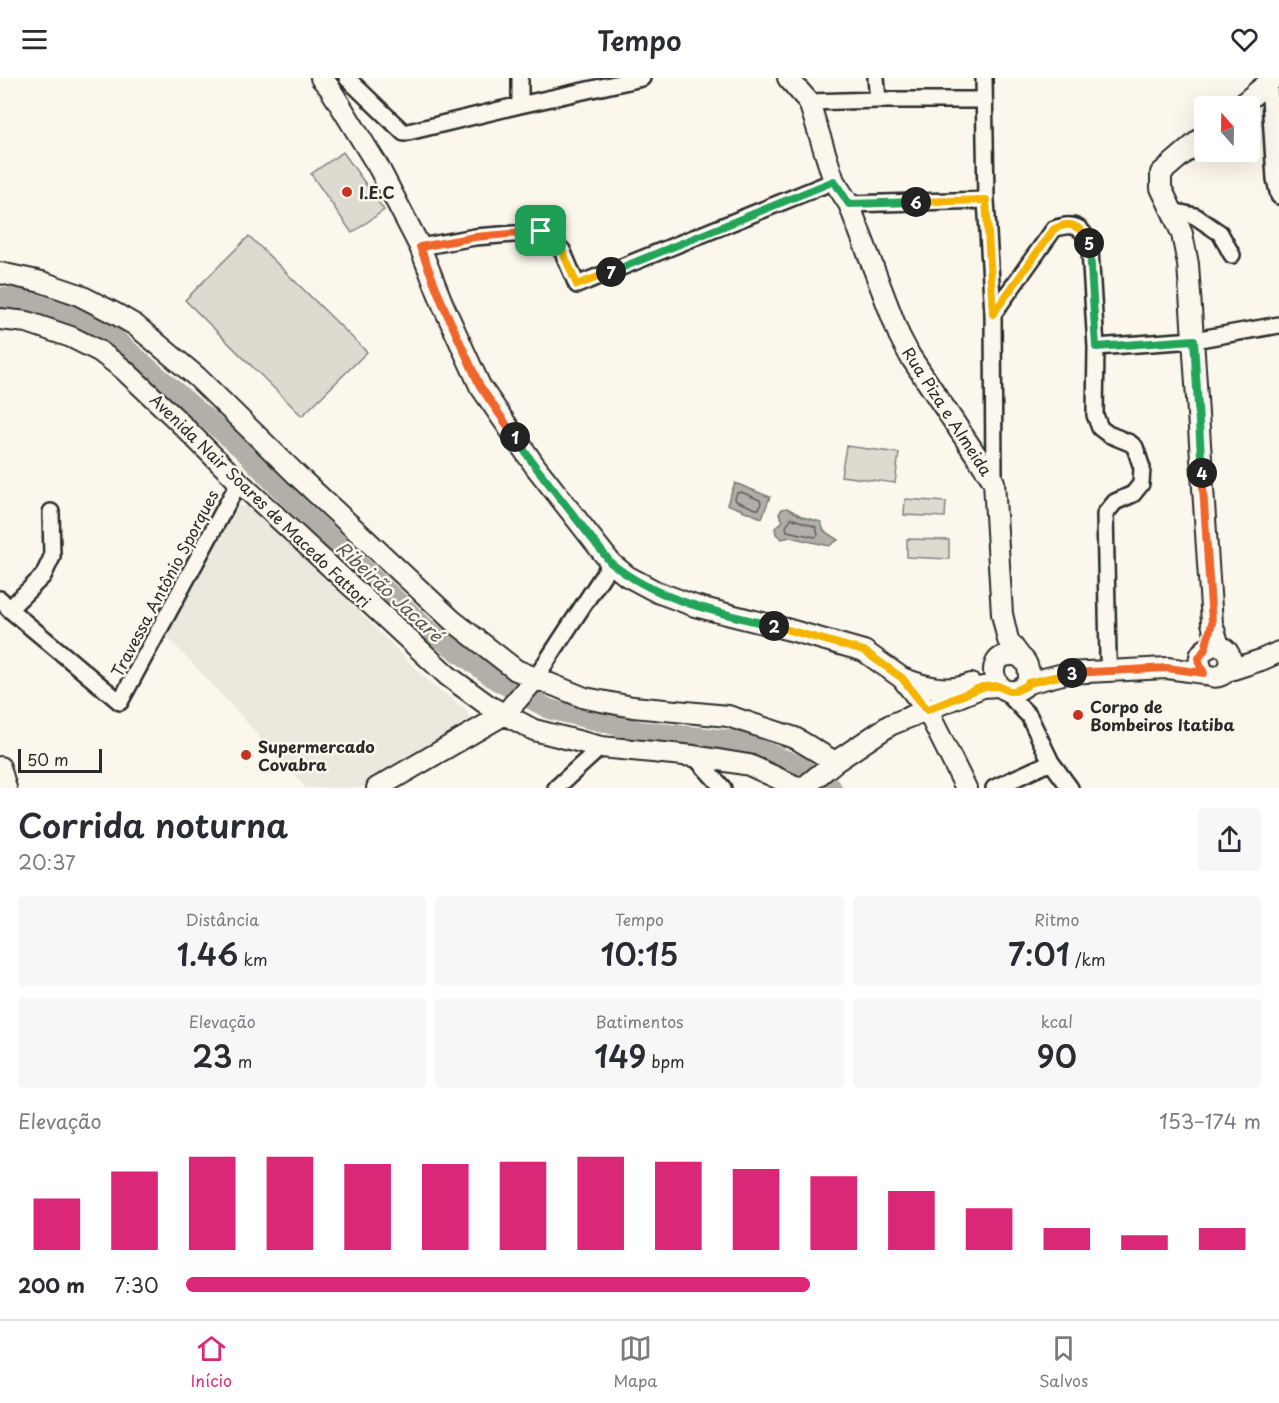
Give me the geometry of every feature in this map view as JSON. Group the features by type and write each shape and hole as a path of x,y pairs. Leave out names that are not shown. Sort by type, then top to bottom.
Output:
{"main road":[{"path":"321,78 380,168 420,247 443,305 480,386 535,466 611,563 627,576 657,592 695,606 864,651 902,678 923,686 956,688 998,677"},
{"name":"Rua Piza e Almeida","path":"788,78 809,102 834,181 849,204 899,335 910,356 994,482"},
{"path":"1252,96 1271,80"},
{"path":"1194,145 1161,173 1161,188 1182,234 1188,264 1214,658"},
{"path":"0,273 33,279 68,291 97,303 135,325 197,377 302,480 453,621 533,681 585,698 633,706 728,716 795,738 832,765"},
{"name":"Avenida Nair Soares de Macedo Fattori","path":"0,320 27,322 71,337 99,351 123,369 239,482 448,676 489,706 507,712 534,730 601,747 694,756 749,765 804,786"},
{"path":"994,482 1002,614 998,677 1009,691 1067,673 1167,668 1214,658 1270,656"},
{"path":"1002,614 1008,640 1024,661 1029,674 1027,685"},
{"path":"998,677 1000,659 1011,655 1067,673"},
{"path":"804,786 890,725 982,687 998,677"},
{"path":"902,678 927,710 966,788"},
{"path":"890,725 903,709 906,693 902,678"},
{"path":"377,788 507,712 533,681"},
{"path":"0,767 6,788"}],"street":[{"path":"347,78 404,133 642,78"},
{"path":"520,78 520,105"},
{"path":"876,78 878,100"},
{"path":"984,78 986,200 993,314 994,482"},
{"path":"1271,80 1275,179 1279,195"},
{"path":"809,102 984,100"},
{"path":"420,247 475,237 541,231 562,250 577,285 834,181"},
{"path":"849,204 986,200"},
{"path":"1172,211 1195,216 1220,233 1232,255"},
{"path":"993,314 1054,229 1067,224 1079,229 1087,238 1090,250 1096,347 1095,415 1100,428 1135,447 1142,468 1141,484 1133,494 1115,502 1105,514 1109,671"},
{"path":"1096,347 1194,340 1279,325"},
{"name":"Travessa Antônio Sporques","path":"4,604 120,702 239,482"},
{"path":"4,604 43,576 48,567 52,557 51,512"},
{"path":"533,681 611,563"},
{"path":"998,677 1029,716 1051,762 1070,788"},
{"path":"1027,685 1029,716"},
{"path":"556,788 601,747"},
{"path":"694,756 723,788"},
{"path":"994,788 1051,762"}],"shaded area":[{"name":"I.E.C","path":"343,152 384,210 352,233 311,174"},
{"path":"249,236 367,352 302,416 185,300"},
{"path":"846,446 899,453 895,483 841,476"},
{"path":"905,499 946,502 945,517 904,515"},
{"path":"239,506 250,507 434,686 466,709 472,724 362,788 306,788 165,635 230,517"},
{"path":"907,539 949,540 949,559 907,557"}],"water":[{"path":"735,483 770,497 762,518 727,504"},
{"path":"787,508 803,517 821,522 824,531 838,540 829,546 790,537 782,539 776,534 775,528 783,521 779,514 782,509"}],"waterway":[{"name":"Ribeirão Jacaré","path":"0,297 21,299 77,316 113,337 243,450 289,498 426,628 496,680 549,709 640,731 738,741 796,764 832,788"}],"place":[{"name":"I.E.C","path":"347,192"},
{"name":"Corpo de Bombeiros Itatiba","path":"1078,715"},
{"name":"Supermercado Covabra","path":"246,755"}],"route":[{"path":"834,181 849,204 986,200 993,314 1054,229 1067,224 1079,229 1087,238 1090,250 1096,347 1194,340 1212,623 1205,649 1199,658 1204,673 1167,668 1067,673 1028,683 1015,691 998,686 982,687 927,710 902,678 864,651 695,606 657,592 627,576 611,563 535,466 480,386 443,305 420,247 475,237 541,231 562,250 577,285 834,181"}]}
